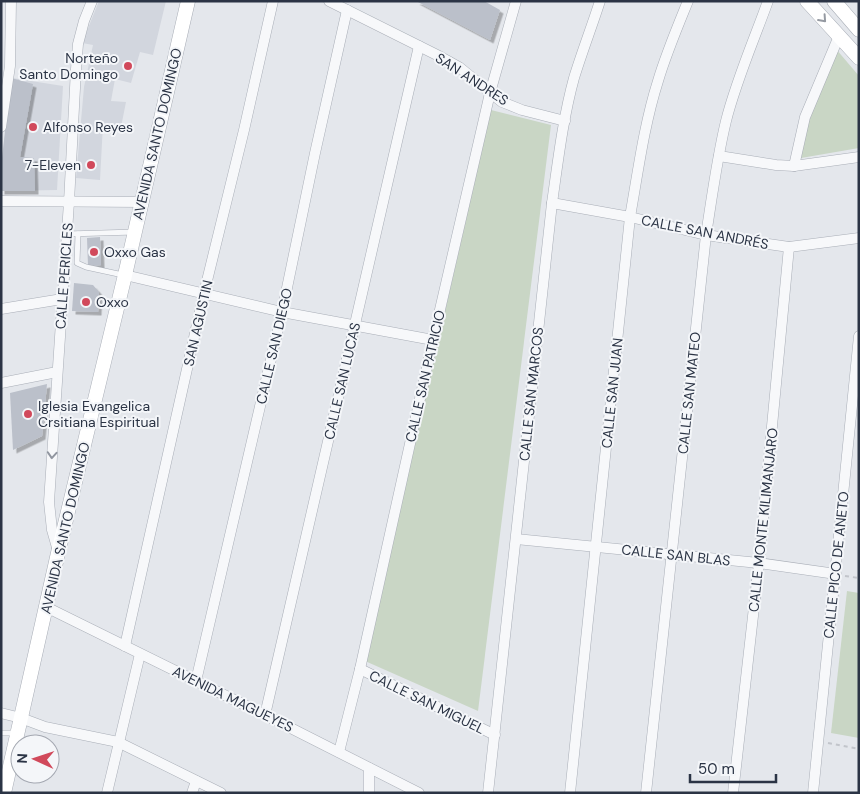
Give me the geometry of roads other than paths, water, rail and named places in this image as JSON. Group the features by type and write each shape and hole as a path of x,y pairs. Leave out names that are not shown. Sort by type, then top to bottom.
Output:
{"main road":[{"name":"AVENIDA SANTO DOMINGO","path":"4,793 6,766 18,733 58,553 188,1"},
{"path":"807,1 859,58"},
{"path":"834,1 859,30"}],"street":[{"path":"1,127 10,66 6,29 12,1"},
{"name":"CALLE PERICLES","path":"58,553 52,530 49,502 57,372 78,44 92,1"},
{"name":"SAN AGUSTIN","path":"125,646 204,293 273,1"},
{"name":"SAN ANDRES","path":"329,1 442,57 459,67 502,102 522,110 565,121"},
{"name":"CALLE SAN PATRICIO","path":"339,752 360,669 490,93 516,1"},
{"name":"CALLE SAN MARCOS","path":"488,793 552,202 574,79 600,1"},
{"name":"CALLE SAN JUAN","path":"570,793 630,217 646,129 657,82 688,1"},
{"name":"CALLE SAN MATEO","path":"646,793 706,235 726,120 768,1"},
{"name":"CALLE SAN DIEGO","path":"196,681 282,312 347,10"},
{"path":"794,166 806,117 839,36"},
{"name":"CALLE SAN LUCAS","path":"265,715 419,46"},
{"path":"719,156 794,166 859,157"},
{"path":"1,201 142,202"},
{"name":"CALLE SAN ANDRÉS","path":"552,202 630,217 706,235 789,248 859,238"},
{"name":"CALLE MONTE KILIMANJARO","path":"733,793 759,563 789,248"},
{"path":"125,275 282,312 433,340"},
{"path":"1,309 62,299"},
{"name":"CALLE PICO DE ANETO","path":"813,793 859,336"},
{"path":"1,382 57,372"},
{"name":"CALLE SAN BLAS","path":"516,539 759,563 836,574"},
{"name":"AVENIDA MAGUEYES","path":"46,607 419,793"},
{"path":"107,793 140,654"},
{"name":"CALLE SAN MIGUEL","path":"360,669 495,735"},
{"path":"1,713 45,727 118,742 221,793"},
{"path":"368,793 369,768"},
{"path":"192,793 196,781"}],"lane":[{"path":"66,234 135,232"},
{"path":"77,263 78,234"},
{"path":"65,259 86,267 125,275"},
{"path":"1,733 18,733"}],"place":[{"name":"Norteño Santo Domingo","path":"128,66"},
{"name":"Alfonso Reyes","path":"33,127"},
{"name":"7-Eleven","path":"91,165"},
{"name":"Oxxo Gas","path":"94,252"},
{"name":"Oxxo","path":"86,302"},
{"name":"Iglesia Evangelica Crsitiana Espiritual","path":"28,414"}]}
